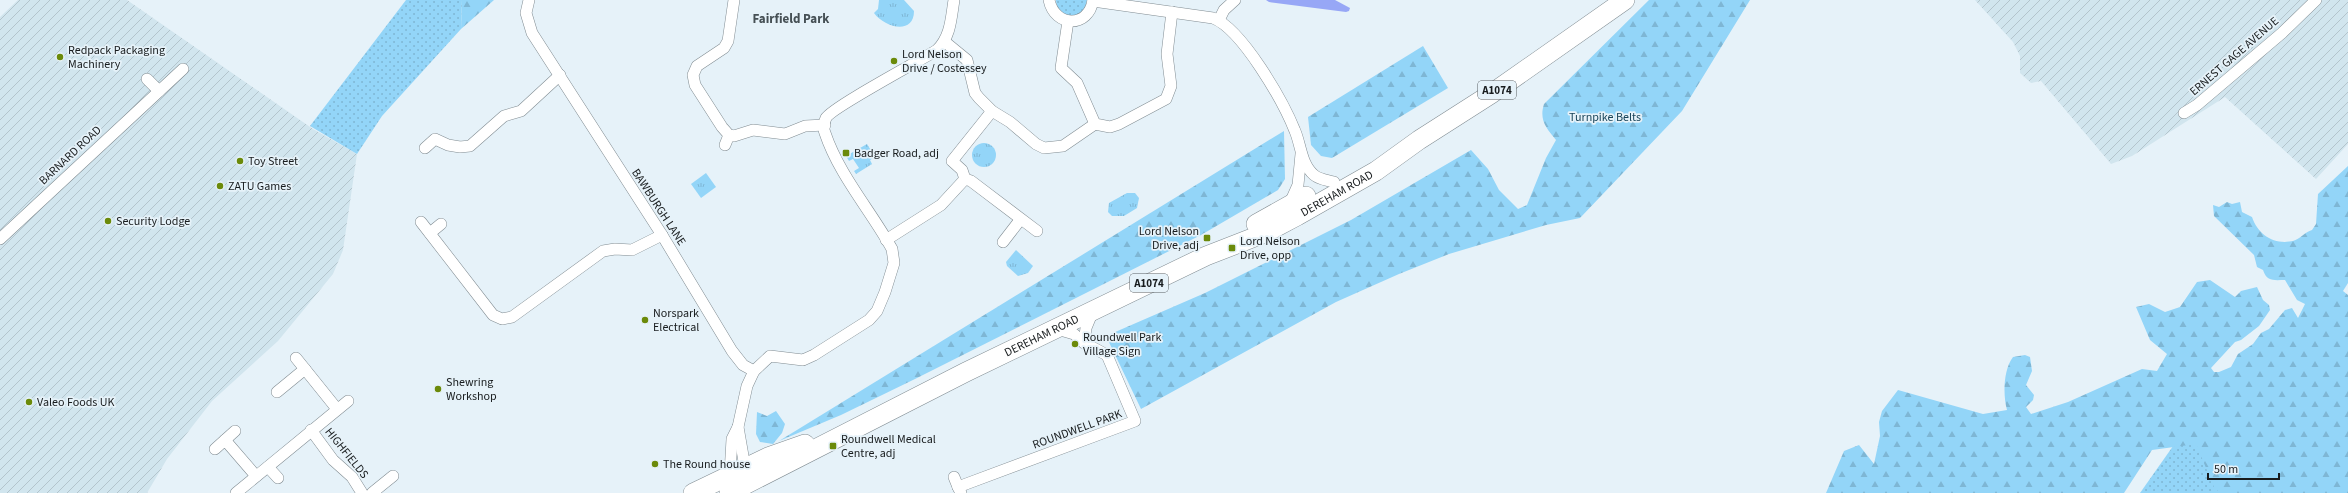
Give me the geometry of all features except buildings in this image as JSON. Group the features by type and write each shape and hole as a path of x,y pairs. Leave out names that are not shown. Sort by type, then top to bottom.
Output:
{"highway":[{"name":"DEREHAM ROAD","path":"1547,54 1601,0"},
{"name":"DEREHAM ROAD","path":"693,493 738,480 878,417 966,372 1206,256 1265,233 1376,171 1419,140 1491,94 1625,0"},
{"name":"DEREHAM ROAD","path":"1206,256 1255,224 1334,182 1419,140"}],"street":[{"name":"BAWBURGH LANE","path":"529,0 526,13 532,33 560,74 662,235 732,351 743,365 754,371"},
{"path":"734,0 728,41 724,48 697,66 693,75 695,86 727,140 753,130 786,134 805,126 824,125"},
{"path":"738,480 738,427 747,386 754,371 770,356 793,360 803,360 814,355 869,320 877,311 894,263 892,249 843,169 824,131 824,125 830,113 840,106 914,65 937,50 945,42 954,0"},
{"path":"1050,0 1051,9 1058,17 1068,21 1080,20 1089,12 1093,1 1219,20 1240,39 1261,70 1296,132 1301,152 1307,167 1314,175 1334,182"},
{"path":"1219,20 1224,10 1235,0"},
{"name":"ERNEST GAGE AVENUE","path":"2184,113 2197,105 2282,33 2316,0"},
{"path":"945,42 967,60 975,92 992,111 1010,122 1036,144 1044,148 1063,146 1095,124 1110,127 1120,124 1166,99 1171,86 1167,54 1172,12"},
{"path":"1068,21 1061,68 1077,83 1095,124"},
{"name":"BARNARD ROAD","path":"0,239 183,69"},
{"path":"425,148 435,139 448,145 460,148 470,146 504,116 521,111 560,74"},
{"path":"147,79 159,91"},
{"path":"965,179 962,170 952,161 992,111"},
{"path":"1289,206 1298,185 1301,152"},
{"path":"886,240 941,205 965,179"},
{"path":"965,179 971,181 1020,220 1037,231"},
{"path":"1003,242 1020,220"},
{"path":"421,222 493,315 502,319 512,317 603,251 615,249 632,250 662,235"},
{"path":"430,233 441,224"},
{"path":"1084,343 1086,328 1092,311"},
{"name":"ROUNDWELL PARK","path":"958,486 1135,421 1107,355 1084,343 1074,334 1057,329"},
{"path":"296,358 337,409"},
{"path":"278,392 305,369"},
{"path":"236,493 348,400"},
{"path":"738,427 732,439 738,480"},
{"name":"HIGHFIELDS","path":"311,430 333,460 352,477 362,493"},
{"path":"215,448 235,431"},
{"path":"225,440 256,476"},
{"path":"268,467 278,478"},
{"name":"HIGHFIELDS","path":"372,493 393,476"}],"shaded area":[{"path":"18,0 127,0 313,129 357,154 343,250 333,274 278,341 212,401 167,459 147,493 0,493 0,17"},
{"path":"1266,0 1335,0 1350,8 1349,11 1346,12 1269,2"},
{"path":"1975,0 2348,0 2348,144 2316,179 2225,97 2132,156 2111,164 2041,81 2031,83 2020,73 2020,56 2013,42"}],"green space":[{"path":"406,0 462,0 461,29 382,116 357,154 310,126"},
{"path":"462,0 494,0 461,29"},
{"path":"879,0 904,0 914,11 913,19 909,24 898,27 885,22 874,13 878,9"},
{"path":"1056,0 1087,0 1085,7 1081,12 1070,16 1060,12 1057,7"},
{"name":"Turnpike Belts","path":"1649,0 1750,0 1682,111 1580,218 1546,225 1449,254 1399,274 1336,302 1141,409 1106,336 1205,293 1351,220 1471,150 1488,169 1499,190 1518,209 1527,205 1546,158 1556,140 1544,124 1542,115 1544,104"},
{"path":"1423,46 1448,88 1332,158 1321,156 1311,145 1308,117"},
{"path":"1284,131 1285,179 1278,190 1201,235 915,379 841,415 779,441"},
{"path":"984,143 989,144 995,150 995,160 989,166 984,167 979,166 973,160 972,155 973,150 979,144"},
{"path":"867,144 875,157 870,160 872,164 856,174 854,171 859,168 853,159 849,161 846,156"},
{"path":"2348,166 2348,283 2343,291 2348,295 2348,493 2220,493 2214,487 2196,444 2152,450 2124,493 1826,493 1844,451 1859,445 1874,464 1880,436 1879,422 1882,411 1898,390 1983,414 2007,410 2005,383 2007,369 2013,357 2025,355 2030,357 2032,371 2026,385 2034,395 2033,400 2026,407 2031,414 2068,402 2142,369 2157,371 2167,354 2150,340 2136,307 2149,304 2165,312 2180,307 2197,282 2210,280 2235,297 2241,291 2257,287 2263,300 2269,305 2270,310 2259,326 2241,340 2235,342 2211,368 2214,372 2219,372 2231,367 2238,354 2253,344 2261,333 2269,329 2285,310 2292,308 2298,318 2305,304 2297,300 2285,280 2271,280 2267,277 2263,270 2257,267 2254,255 2214,216 2213,205 2219,207 2227,202 2232,204 2240,202 2242,212 2252,217 2258,229 2263,234 2273,240 2286,242 2293,241 2312,230 2316,224 2318,194"},
{"path":"706,173 716,187 701,198 691,184"},
{"path":"1127,193 1135,193 1139,198 1137,208 1124,216 1112,216 1108,212 1109,203"},
{"path":"1016,250 1033,266 1028,273 1018,276 1007,266 1006,262"},
{"path":"776,411 785,424 782,433 773,444 760,442 756,434 757,412 767,416"},
{"path":"2190,422 2249,493 2140,493"}],"place":[{"name":"Redpack Packaging Machinery","path":"60,57"},
{"name":"Lord Nelson Drive / Costessey","path":"894,61"},
{"name":"Badger Road, adj","path":"846,153"},
{"name":"Toy Street","path":"240,161"},
{"name":"ZATU Games","path":"220,186"},
{"name":"Security Lodge","path":"108,221"},
{"name":"Lord Nelson Drive, adj","path":"1207,238"},
{"name":"Lord Nelson Drive, opp","path":"1232,248"},
{"name":"Norspark Electrical","path":"645,320"},
{"name":"Roundwell Park Village Sign","path":"1075,344"},
{"name":"Shewring Workshop","path":"438,389"},
{"name":"Valeo Foods UK","path":"29,402"},
{"name":"Roundwell Medical Centre, adj","path":"833,446"},
{"name":"The Round house","path":"655,464"}],"district":[{"name":"Fairfield Park","path":"791,18"}]}
